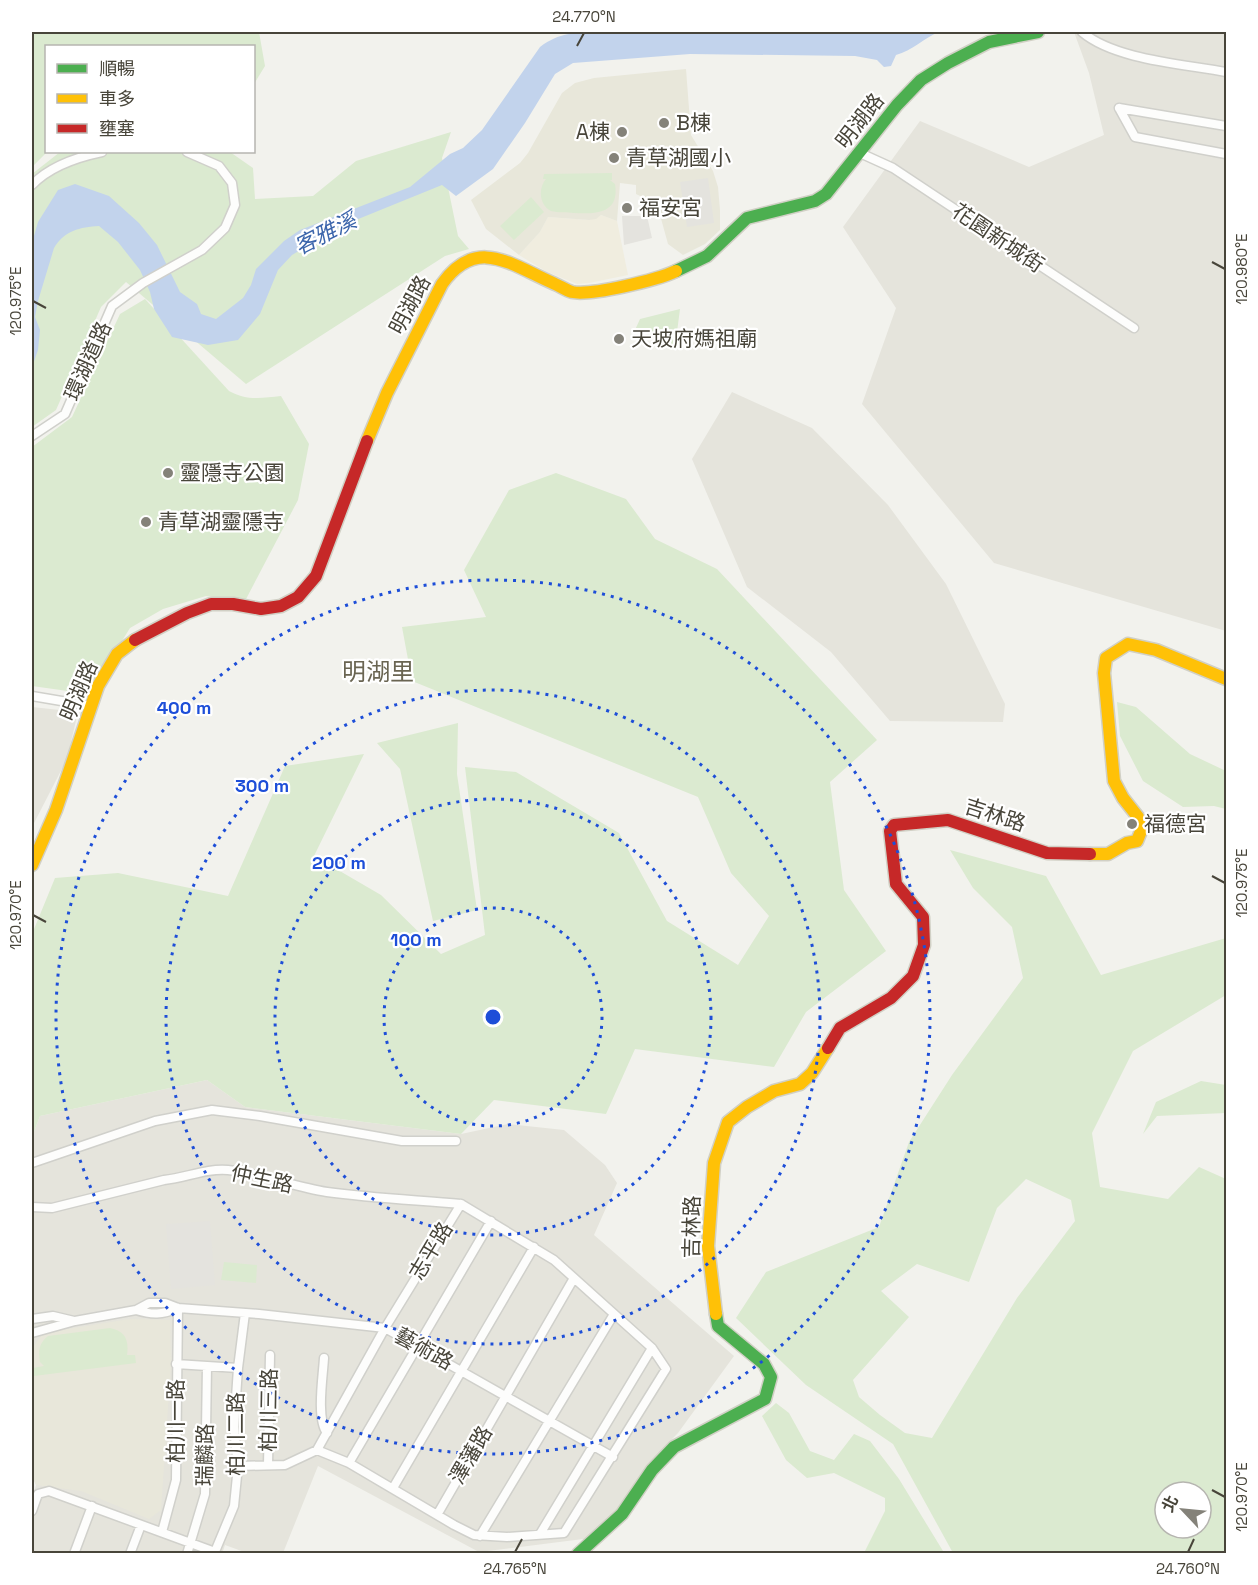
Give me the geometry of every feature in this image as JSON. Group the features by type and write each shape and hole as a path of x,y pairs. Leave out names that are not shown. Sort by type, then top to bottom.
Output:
{"street":[{"name":"明湖路","path":"32,865 56,810 98,686 117,654 137,638 212,604 232,604 261,609 281,606 298,597 316,576 347,491 387,393 442,284 452,270 466,260 480,256 495,258 573,292 605,291 671,273 707,256 747,218 815,201 826,194 897,105 931,72 989,42 1038,32"},
{"path":"1082,32 1089,38 1124,53 1227,72"},
{"path":"1227,126 1119,108 1135,137 1227,154"},
{"path":"32,185 40,176 83,156 97,153"},
{"name":"環湖道路","path":"32,436 65,414 112,306 143,283 202,250 225,228 235,205 232,183 219,166 189,153"},
{"name":"花園新城街","path":"860,153 893,168 1134,328"},
{"name":"吉林路","path":"578,1554 622,1514 661,1457 674,1447 765,1399 767,1395 771,1377 764,1364 718,1326 708,1246 714,1162 728,1122 747,1107 774,1091 800,1084 812,1073 840,1028 891,998 913,976 924,945 923,917 896,884 890,831 894,825 948,820 1047,853 1108,854 1127,843 1137,841 1143,831 1142,821 1117,791 1114,781 1104,673 1106,658 1128,644 1156,650 1227,679"},
{"path":"32,696 92,706"},
{"path":"32,1163 155,1121 212,1110 260,1116 402,1142 456,1141"},
{"name":"仲生路","path":"32,1207 52,1208 200,1172 225,1170 243,1172 327,1192 461,1204"},
{"name":"志平路","path":"385,1328 461,1204 554,1260 652,1348 666,1369 613,1457"},
{"name":"志平路","path":"418,1345 491,1221"},
{"path":"393,1488 534,1248"},
{"path":"506,1396 574,1278"},
{"name":"藝術路","path":"32,1333 75,1321 136,1310 151,1314 165,1314 178,1308 385,1328 613,1457"},
{"name":"柏川一路","path":"162,1532 177,1480 178,1308"},
{"name":"柏川二路","path":"215,1553 234,1506 238,1466 234,1427 245,1313"},
{"path":"480,1536 614,1314"},
{"name":"藝術路","path":"32,1319 53,1316 75,1321"},
{"path":"385,1328 317,1450 349,1463 454,1525 480,1536 507,1537 564,1533 613,1457"},
{"path":"349,1463 418,1345"},
{"path":"540,1534 652,1348"},
{"name":"柏川三路","path":"268,1466 270,1355"},
{"path":"324,1358 322,1408 323,1428 327,1433"},
{"path":"176,1364 238,1368"},
{"name":"瑞麟路","path":"187,1554 205,1494 207,1366"},
{"name":"澤藩路","path":"436,1515 506,1396"},
{"name":"柏川三路","path":"238,1466 285,1465 317,1450"},
{"path":"32,1511 38,1494 49,1491 191,1542 215,1553"},
{"path":"74,1554 92,1506"},
{"path":"130,1554 141,1524"}],"shaded area":[{"path":"1074,32 1226,32 1226,631 994,563 862,404 896,308 843,227 920,121 1029,167 1104,135 1089,73"},
{"name":"青草湖國小","path":"686,69 691,135 713,171 718,187 720,230 705,244 683,255 668,244 657,204 636,194 636,185 620,183 617,221 601,215 589,220 548,217 540,232 519,255 486,229 471,200 520,163 562,93 575,83 594,78"},
{"path":"708,178 714,223 687,227 680,182"},
{"path":"601,215 617,221 628,275 577,284 547,272 519,255 540,232 548,217 589,220"},
{"path":"622,216 647,216 652,238 624,245"},
{"path":"732,392 812,428 888,505 946,584 1005,704 1003,722 890,721 831,652 747,587 692,459"},
{"path":"32,707 78,712 67,759 32,827"},
{"path":"207,1080 245,1107 461,1134 508,1124 564,1130 605,1165 617,1183 594,1235 734,1356 678,1433 648,1464 617,1510 591,1538 479,1552 318,1466 283,1553 247,1553 225,1545 222,1554 32,1553 32,1499 36,1485 32,1476 32,1358 34,1347 32,1344 32,1137 40,1116"},
{"path":"210,1221 215,1285 171,1289 166,1224"},
{"path":"130,1319 170,1320 171,1363 161,1510 149,1519 81,1491 36,1485 32,1476 32,1358 34,1346 43,1333"}],"green space":[{"path":"32,32 259,32 265,66 255,82 255,45 45,45 46,153 32,167"},
{"path":"451,132 442,158 458,236 469,249 445,256 246,384 126,282 101,307 56,410 32,427 32,174 59,153 231,153 253,168 255,199 313,196 356,161"},
{"path":"612,173 612,180 610,180 615,184 616,194 610,207 604,210 590,213 554,212 542,201 541,191 546,179 543,179 544,174"},
{"path":"531,197 544,212 514,240 500,226"},
{"name":"靈隱寺公園","path":"145,299 229,391 248,398 281,396 309,444 298,500 245,601 206,596 163,609 130,628 89,694 32,686 32,447 72,417 120,314"},
{"path":"680,309 673,345 635,330 640,319"},
{"path":"556,473 626,499 655,539 717,569 877,740 830,782 844,890 886,951 806,1012 774,1067 635,1049 606,1114 494,1100 461,1134 245,1107 207,1080 40,1116 32,1137 32,934 55,878 118,873 228,896 285,766 364,754 314,856 381,895 441,954 485,935 465,767 516,772 619,833 667,921 738,965 769,916 731,873 698,797 412,681 402,627 486,617 464,570 509,490"},
{"path":"1117,702 1136,707 1190,754 1226,771 1226,809 1214,806 1183,807 1143,781 1120,736"},
{"path":"458,723 457,774 477,910 433,921 400,769 377,743"},
{"path":"950,850 1046,876 1101,975 1226,938 1226,995 1133,1051 1092,1133 1100,1187 1168,1199 1199,1167 1226,1179 1226,1553 953,1553 893,1444 806,1385 736,1318 766,1272 879,1227 909,1142 952,1075 1023,978 1012,927 973,888","holes":["1026,1179 1071,1200 1075,1221 1017,1298 932,1438 905,1433 859,1397 853,1380 909,1317 881,1291 917,1264 969,1282 997,1208"]},
{"path":"1201,1081 1226,1085 1226,1113 1157,1116 1143,1134 1156,1102"},
{"path":"224,1262 257,1265 256,1283 221,1280"},
{"path":"110,1328 123,1334 127,1341 127,1355 135,1355 136,1363 34,1376 33,1368 44,1366 40,1362 39,1351 41,1344 48,1336"},
{"path":"776,1403 789,1413 810,1451 834,1460 854,1434 870,1441 899,1479 943,1551 942,1553 864,1553 885,1511 885,1498 834,1473 807,1478 786,1460 762,1416"}],"water":[{"name":"客雅溪","path":"598,32 939,32 896,55 891,66 884,67 877,60 855,56 690,54 573,63 555,74 493,169 456,196 442,185 341,226 292,255 278,270 260,314 238,340 208,345 172,337 154,309 150,292 140,270 118,242 99,226 73,231 58,242 54,248 38,301 35,317 40,330 38,350 32,367 32,243 38,222 58,190 75,184 109,196 139,223 157,245 180,292 197,304 201,314 216,319 243,298 251,285 256,269 284,241 300,230 410,187 450,154 463,148 482,130 540,47 561,36"}],"traffic: fast":[{"path":"676,271 707,256 747,218 815,201 826,194 897,105 921,80 989,42 1038,32"},
{"path":"578,1554 622,1514 652,1470 674,1447 765,1399 771,1377 764,1364 718,1326 716,1314"}],"traffic: slow":[{"path":"367,441 387,393 442,284 455,269 468,261 482,257 495,258 572,292 581,293 624,286 676,271"},
{"path":"32,865 56,810 98,686 117,654 135,640"},
{"path":"1090,854 1108,854 1127,843 1137,841 1141,831 1138,817 1123,798 1114,781 1104,673 1106,658 1128,644 1156,650 1226,679"},
{"path":"716,1314 708,1246 714,1163 728,1122 747,1107 774,1091 800,1084 812,1073 828,1048"}],"traffic: jam":[{"path":"135,640 187,613 211,604 233,604 261,609 281,606 298,597 316,576 367,441"},
{"path":"828,1048 840,1028 891,998 913,976 924,945 923,917 896,884 890,831 894,825 948,820 1047,853 1090,854"}],"place":[{"name":"B棟","path":"664,123"},
{"name":"A棟","path":"622,132"},
{"name":"青草湖國小","path":"614,158"},
{"name":"福安宮","path":"627,208"},
{"name":"天坡府媽祖廟","path":"619,339"},
{"name":"靈隱寺公園","path":"168,473"},
{"name":"青草湖靈隱寺","path":"146,522"},
{"name":"福德宮","path":"1132,824"}],"district":[{"name":"明湖里","path":"378,672"}]}
